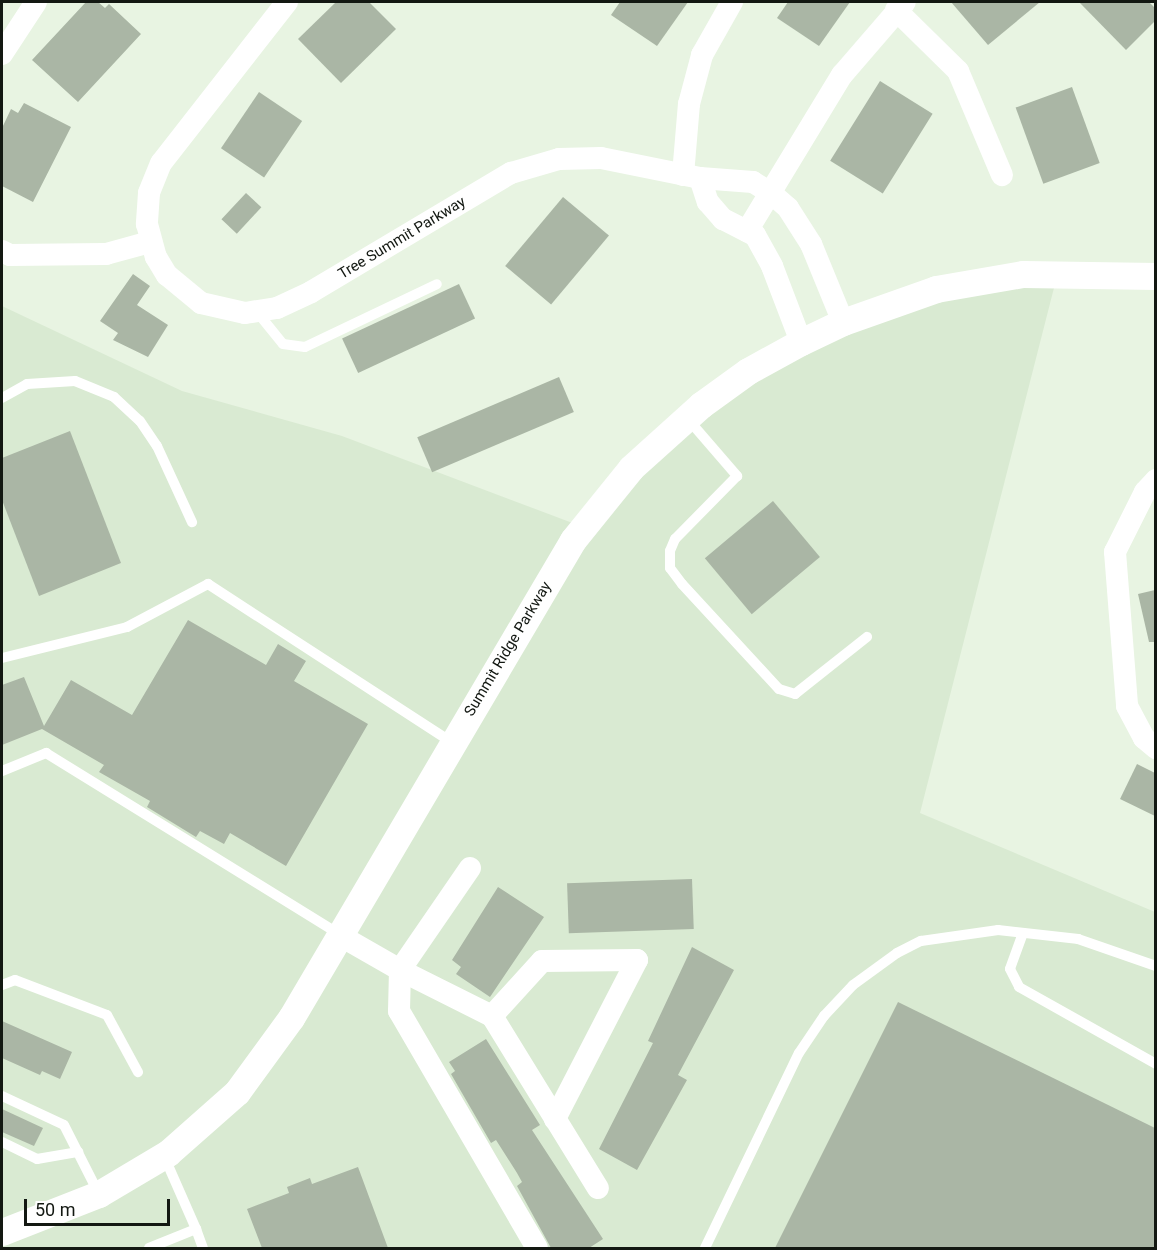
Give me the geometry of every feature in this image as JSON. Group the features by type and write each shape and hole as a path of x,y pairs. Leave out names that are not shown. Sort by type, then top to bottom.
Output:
{"street":[{"path":"2,54 36,2"},
{"name":"Tree Summit Parkway","path":"287,2 161,163 149,193 150,242 167,275 201,303 245,313 277,308 311,292 511,173 559,159 602,158 691,177 753,182 772,194 788,208 811,244 843,322"},
{"path":"732,2 702,56 689,104 691,177 723,219 755,236 772,266 801,342"},
{"path":"747,231 772,194 842,75 900,6 958,71 1002,176"},
{"path":"2,251 10,255 106,254 150,242"},
{"name":"Summit Ridge Parkway","path":"2,1232 99,1194 164,1156 237,1092 291,1018 573,540 631,468 687,418 748,371 801,342 843,322 936,289 1023,274 1155,276"},
{"path":"1155,480 1145,492 1115,552 1127,706 1144,738 1155,748"},
{"path":"471,868 400,970 399,1011 537,1248"},
{"path":"339,935 400,970 492,1016 598,1188"},
{"path":"492,1016 542,961 637,960 555,1119"}],"lane":[{"path":"257,312 283,344 305,347 437,284"},
{"path":"2,398 27,384 75,381 114,397 140,421 158,446 192,522"},
{"path":"687,418 736,476 675,539 670,551 670,568 676,576 779,689 795,694 867,637"},
{"path":"2,658 127,627 208,584 453,743"},
{"path":"2,771 46,753 339,935"},
{"path":"705,1248 799,1053 824,1016 853,985 897,953 921,941 998,930 1078,939 1155,966"},
{"path":"1023,933 1010,969 1019,987 1155,1064"},
{"path":"2,985 15,980 107,1015 138,1072"},
{"path":"2,1096 64,1125 99,1194"},
{"path":"2,1143 37,1159 78,1152"},
{"path":"164,1156 203,1248"},
{"path":"149,1248 196,1229"}],"shaded area":[{"path":"1056,280 920,813 1155,912 1155,1248 2,1248 2,306 182,391 342,436 591,530 665,448 738,391 805,350 935,295"}],"building":[{"path":"86,2 98,2 105,8 109,4 141,34 78,102 32,60"},
{"path":"336,2 369,2 396,29 341,83 298,39"},
{"path":"620,2 688,2 657,46 611,15"},
{"path":"788,2 850,2 819,46 777,18"},
{"path":"951,2 1040,2 988,45"},
{"path":"1079,2 1149,2 1155,8 1155,21 1126,50"},
{"path":"880,81 933,114 883,194 830,161"},
{"path":"1072,87 1100,163 1043,184 1016,108"},
{"path":"259,92 302,121 264,177 221,148"},
{"path":"24,103 71,127 33,202 2,186 2,128 11,109 18,113"},
{"path":"246,193 261,207 237,234 221,219"},
{"path":"563,197 609,236 551,305 505,266"},
{"path":"133,274 150,286 137,305 168,325 148,357 113,340 118,333 100,321"},
{"path":"459,284 475,318 358,373 342,339"},
{"path":"559,377 574,412 432,472 417,437"},
{"path":"70,431 121,563 39,596 2,500 2,458"},
{"path":"773,501 820,557 752,614 705,558"},
{"path":"1155,590 1155,642 1149,642 1138,594"},
{"path":"188,620 266,665 278,644 306,661 294,681 368,724 286,866 230,833 224,844 200,831 196,837 147,807 150,801 99,772 104,765 42,729 2,745 2,685 24,677 44,726 71,680 132,715"},
{"path":"1137,764 1155,773 1155,816 1120,799"},
{"path":"692,879 694,929 569,933 567,883"},
{"path":"498,887 544,917 490,997 456,974 461,967 452,960"},
{"path":"692,947 734,970 678,1075 687,1080 637,1170 599,1149 653,1043 648,1041"},
{"path":"898,1002 1155,1128 1155,1248 775,1248"},
{"path":"2,1021 72,1052 60,1079 42,1071 40,1075 2,1058"},
{"path":"486,1039 540,1125 532,1130 603,1239 589,1248 551,1248 517,1186 522,1182 517,1173 496,1140 491,1143 451,1074 455,1071 449,1062"},
{"path":"2,1109 43,1128 34,1146 2,1132"},
{"path":"358,1167 388,1248 262,1248 247,1209 289,1193 287,1187 310,1178 312,1184"}]}
